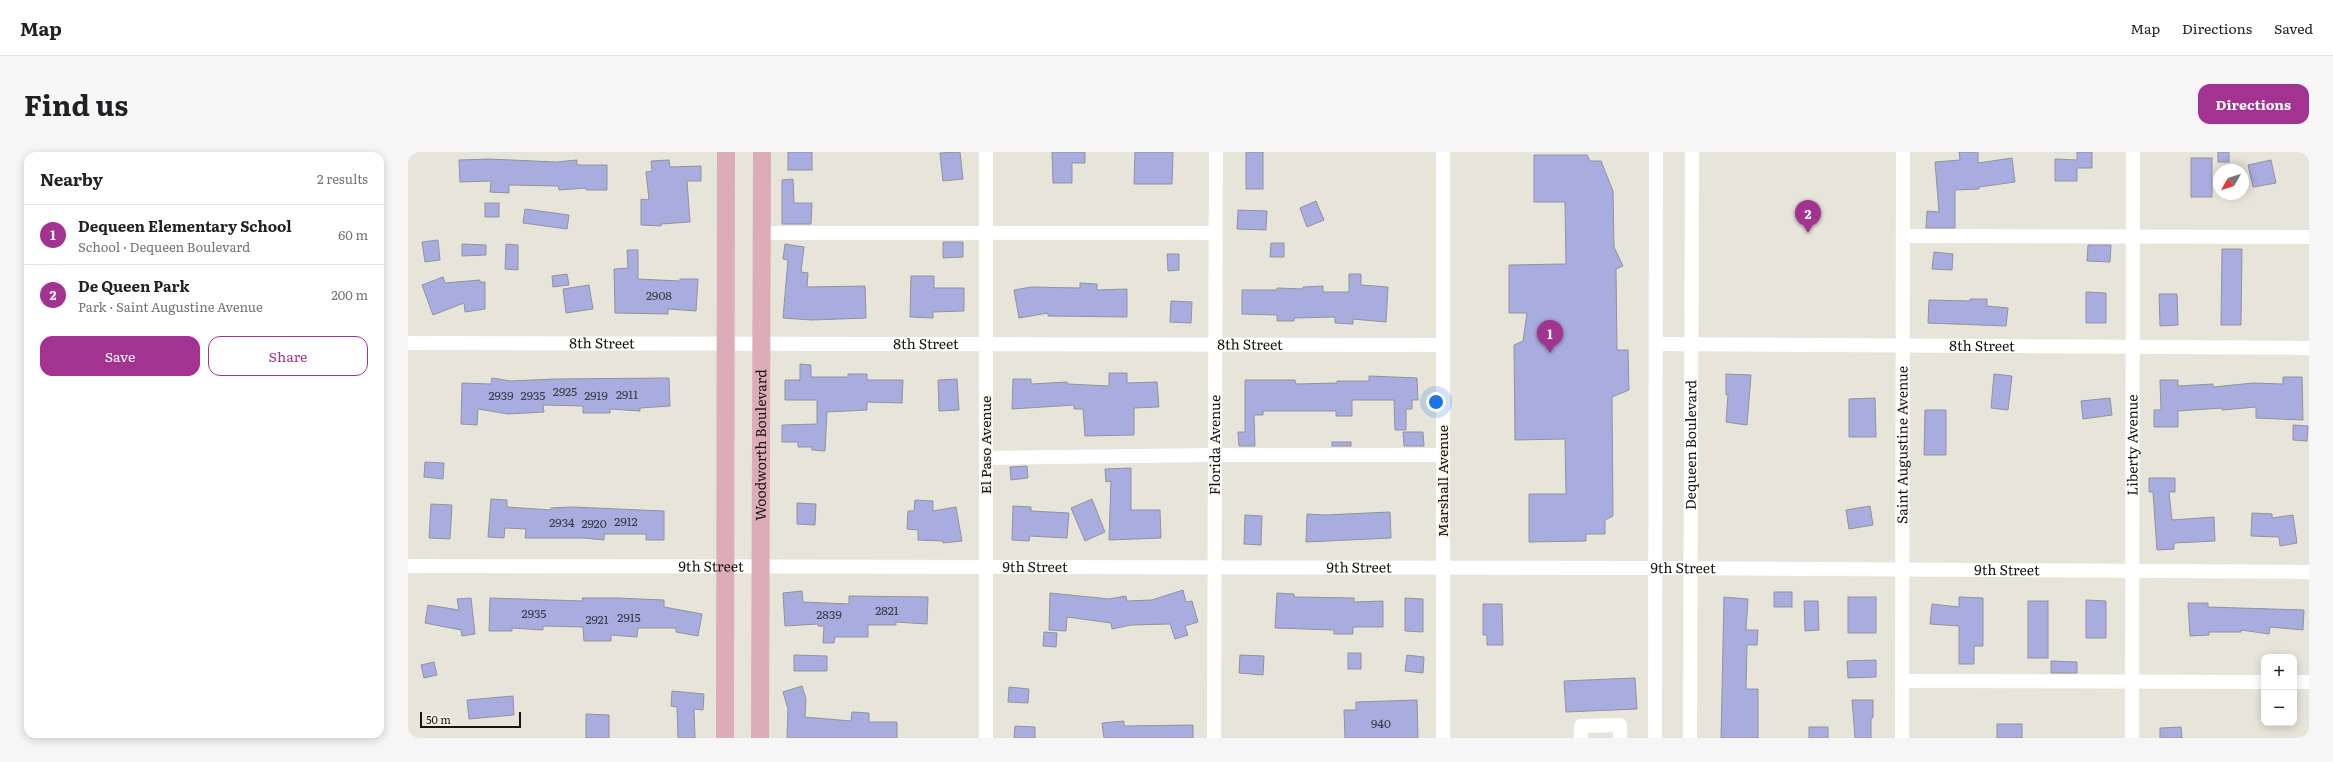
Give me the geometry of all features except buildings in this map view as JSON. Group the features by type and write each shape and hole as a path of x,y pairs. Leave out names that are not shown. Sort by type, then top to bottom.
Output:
{"main road":[{"path":"725,738 726,152"},
{"name":"Woodworth Boulevard","path":"760,738 762,152"}],"street":[{"name":"El Paso Avenue","path":"986,152 986,738"},
{"name":"Florida Avenue","path":"1214,738 1216,152"},
{"name":"Marshall Avenue","path":"1443,152 1443,738"},
{"path":"1655,738 1656,152"},
{"name":"Dequeen Boulevard","path":"1690,738 1692,152"},
{"name":"Saint Augustine Avenue","path":"1902,738 1903,152"},
{"name":"Liberty Avenue","path":"2132,738 2133,152"},
{"path":"762,233 1216,233"},
{"path":"1903,236 2132,235 2309,237"},
{"name":"8th Street","path":"408,343 1443,345"},
{"name":"8th Street","path":"1656,344 1691,343 2309,348"},
{"path":"986,458 1215,455 1443,455"},
{"name":"9th Street","path":"408,566 1691,568 2309,572"},
{"path":"1902,682 2132,684 2261,682"},
{"path":"2297,682 2309,682"},
{"path":"1581,738 1581,726 1620,725 1620,738"}],"place":[{"name":"De Queen Park","path":"1808,233"},
{"name":"Dequeen Elementary School","path":"1550,353"}]}
